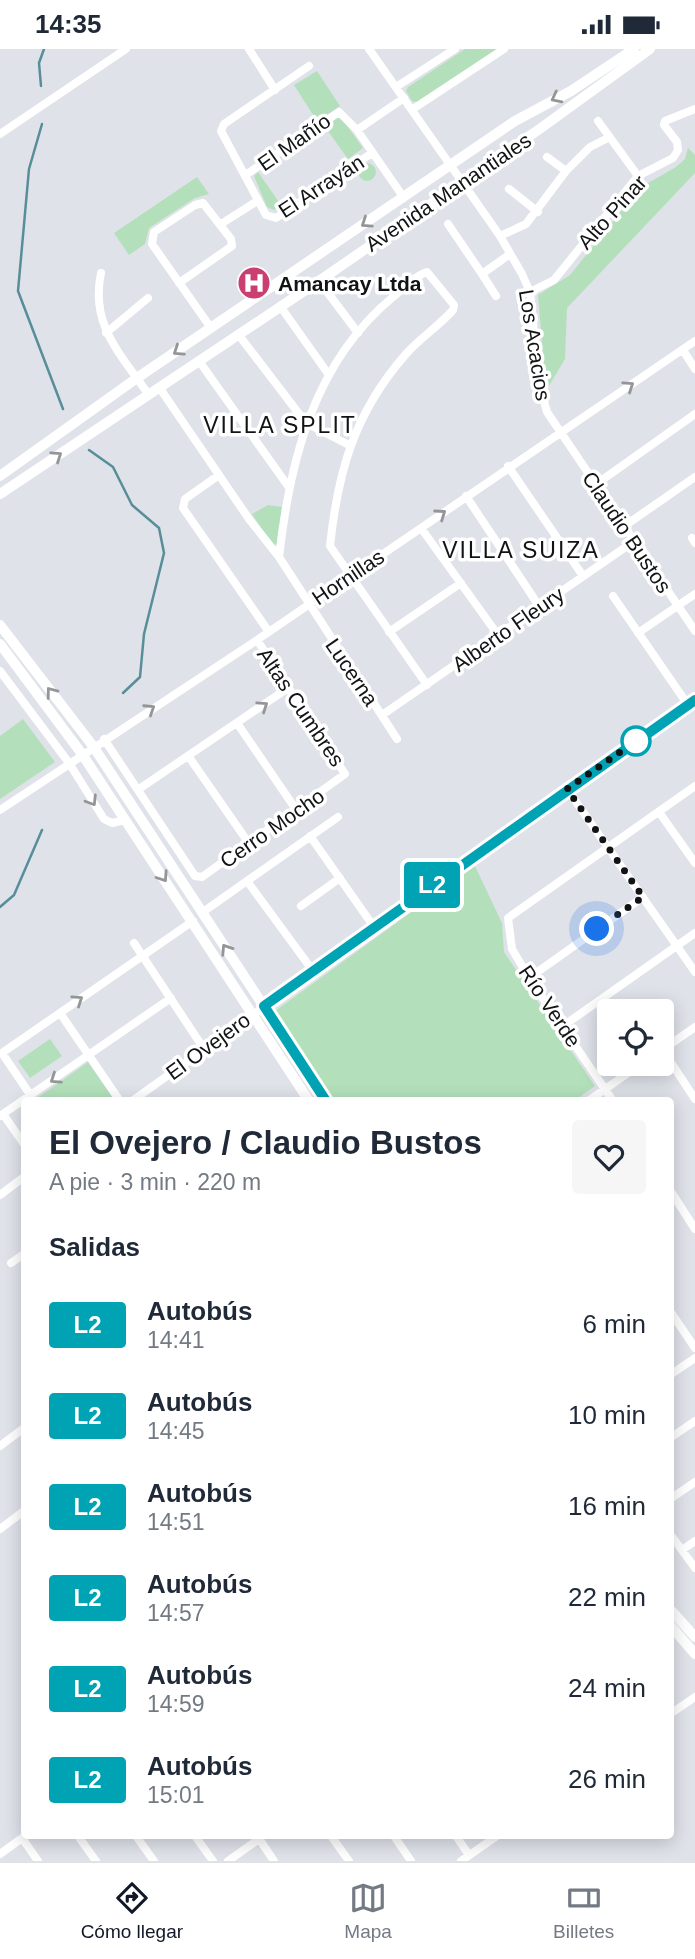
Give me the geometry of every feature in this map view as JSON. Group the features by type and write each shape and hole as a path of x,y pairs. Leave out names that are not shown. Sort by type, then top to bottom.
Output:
{"main road":[{"name":"Avenida Manantiales","path":"0,476 137,378 515,121 571,91 634,49"},
{"name":"Avenida Manantiales","path":"0,494 319,281 650,49"},
{"path":"0,625 93,746 323,1097"},
{"path":"0,644 82,754 306,1097"},
{"path":"674,1613 695,1637"},
{"path":"674,1630 695,1654"}],"street":[{"path":"0,134 126,49"},
{"path":"249,49 275,90"},
{"name":"Los Acacios","path":"369,49 500,236 530,292 539,383 547,412 559,433"},
{"path":"396,87 455,49"},
{"path":"412,109 504,49"},
{"path":"221,224 257,201 247,174 221,131 224,124 309,66"},
{"path":"404,97 357,130 404,198"},
{"name":"Alto Pinar","path":"530,292 554,280 638,176 673,158 678,150 677,142 664,125 665,121 695,109"},
{"name":"El Mañío","path":"247,174 335,113 342,113 357,130"},
{"path":"598,121 638,176"},
{"path":"500,236 526,224 538,212 566,171 590,147 608,138"},
{"name":"El Arrayán","path":"257,201 269,217 276,218 372,153"},
{"path":"547,157 566,171"},
{"path":"509,189 538,212"},
{"path":"179,283 232,246 231,239 221,224 201,203 154,232 151,238 152,244 179,283 211,328"},
{"path":"448,224 496,296"},
{"path":"482,274 510,254"},
{"path":"279,557 288,487 313,401 358,333 381,306 427,272 454,305 453,310 393,370 377,392 349,445 337,490 330,546 427,685"},
{"path":"101,273 97,293 98,315 106,333 148,394"},
{"path":"319,281 358,333"},
{"path":"106,333 148,298"},
{"path":"280,306 329,376"},
{"path":"238,334 306,423 349,445"},
{"name":"Hornillas","path":"0,810 269,632 349,574 695,341"},
{"path":"682,350 695,369"},
{"path":"199,361 288,487"},
{"name":"Lucerna","path":"159,387 279,557 307,605 397,739"},
{"path":"595,485 695,414"},
{"name":"Claudio Bustos","path":"559,433 695,631"},
{"path":"509,466 583,576"},
{"path":"219,475 185,499 183,508 269,632"},
{"path":"623,527 695,477"},
{"path":"466,496 539,606"},
{"path":"421,528 498,635"},
{"name":"Alberto Fleury","path":"382,715 634,542"},
{"path":"389,632 461,583"},
{"path":"638,633 695,594"},
{"path":"612,596 691,703"},
{"name":"Altas Cumbres","path":"257,640 345,774"},
{"path":"0,671 69,763 104,819 113,823 125,820"},
{"path":"104,739 139,789 288,688"},
{"name":"El Ovejero","path":"138,1097 691,703"},
{"path":"237,723 297,811"},
{"path":"189,757 250,845"},
{"name":"Cerro Mocho","path":"139,789 197,877 250,845 345,774"},
{"path":"608,848 695,786"},
{"path":"567,789 695,972"},
{"path":"659,812 695,863"},
{"path":"202,912 338,817"},
{"path":"310,837 374,927"},
{"name":"Río Verde","path":"608,848 508,918 512,949 611,1097"},
{"path":"301,906 340,878"},
{"path":"247,881 313,971"},
{"path":"529,978 643,897"},
{"path":"31,1095 2,1053 193,921"},
{"path":"563,1026 695,933"},
{"path":"134,943 204,1049"},
{"path":"28,1097 171,998"},
{"path":"60,1013 117,1097"},
{"path":"674,1042 695,1027"},
{"path":"674,1068 695,1100"},
{"path":"594,1097 624,1076"},
{"path":"21,1102 1,1115 21,1140"},
{"path":"0,1195 21,1179"},
{"path":"674,1196 695,1229"},
{"path":"11,1263 21,1256"},
{"path":"674,1318 695,1348"},
{"path":"674,1372 695,1358"},
{"path":"674,1436 695,1421"},
{"path":"0,1445 21,1430"},
{"path":"674,1496 695,1482"},
{"path":"0,1529 21,1513"},
{"path":"674,1539 695,1568"},
{"path":"682,1550 695,1541"},
{"path":"674,1711 695,1697"},
{"path":"0,1854 21,1839"},
{"path":"25,1839 38,1861"},
{"path":"80,1839 96,1861"},
{"path":"138,1839 153,1861"},
{"path":"197,1839 213,1861"},
{"path":"228,1861 256,1839"},
{"path":"259,1839 274,1861"},
{"path":"333,1839 349,1861"},
{"path":"396,1839 411,1861"},
{"path":"458,1839 469,1855"},
{"path":"461,1861 493,1839"}],"green space":[{"path":"465,49 498,49 418,102 412,101 406,91 408,87"},
{"path":"317,71 340,106 317,121 294,85"},
{"path":"340,116 363,148 348,159 325,127"},
{"path":"688,148 695,155 695,173 567,308 565,359 546,391 538,295 570,275 641,187 676,167 685,159"},
{"path":"367,163 373,166 376,172 373,178 367,181 361,178 358,172 361,166"},
{"path":"258,172 281,205 274,210 267,207 254,176"},
{"path":"197,177 209,194 195,198 149,228 145,244 129,255 114,233"},
{"path":"268,505 282,507 277,544 273,546 252,514"},
{"path":"23,719 55,762 0,799 0,736"},
{"path":"475,866 502,923 504,952 595,1086 580,1097 329,1097 275,1011"},
{"path":"50,1039 62,1056 30,1078 18,1061"},
{"path":"88,1062 112,1097 39,1097"}],"waterway":[{"path":"41,86 39,63 44,49"},
{"path":"42,124 29,169 18,291 63,409"},
{"path":"89,450 113,467 132,505 159,528 164,553 144,634 140,677 123,693"},
{"path":"0,907 14,895 42,830"}],"bus line":[{"name":"L2","path":"323,1097 264,1006 695,700"}],"place":[{"name":"Amancay Ltda","path":"254,283"}],"district":[{"name":"VILLA SPLIT","path":"280,425"},
{"name":"VILLA SUIZA","path":"521,550"}],"route":[{"path":"597,929 643,897 567,789 636,741"}]}
